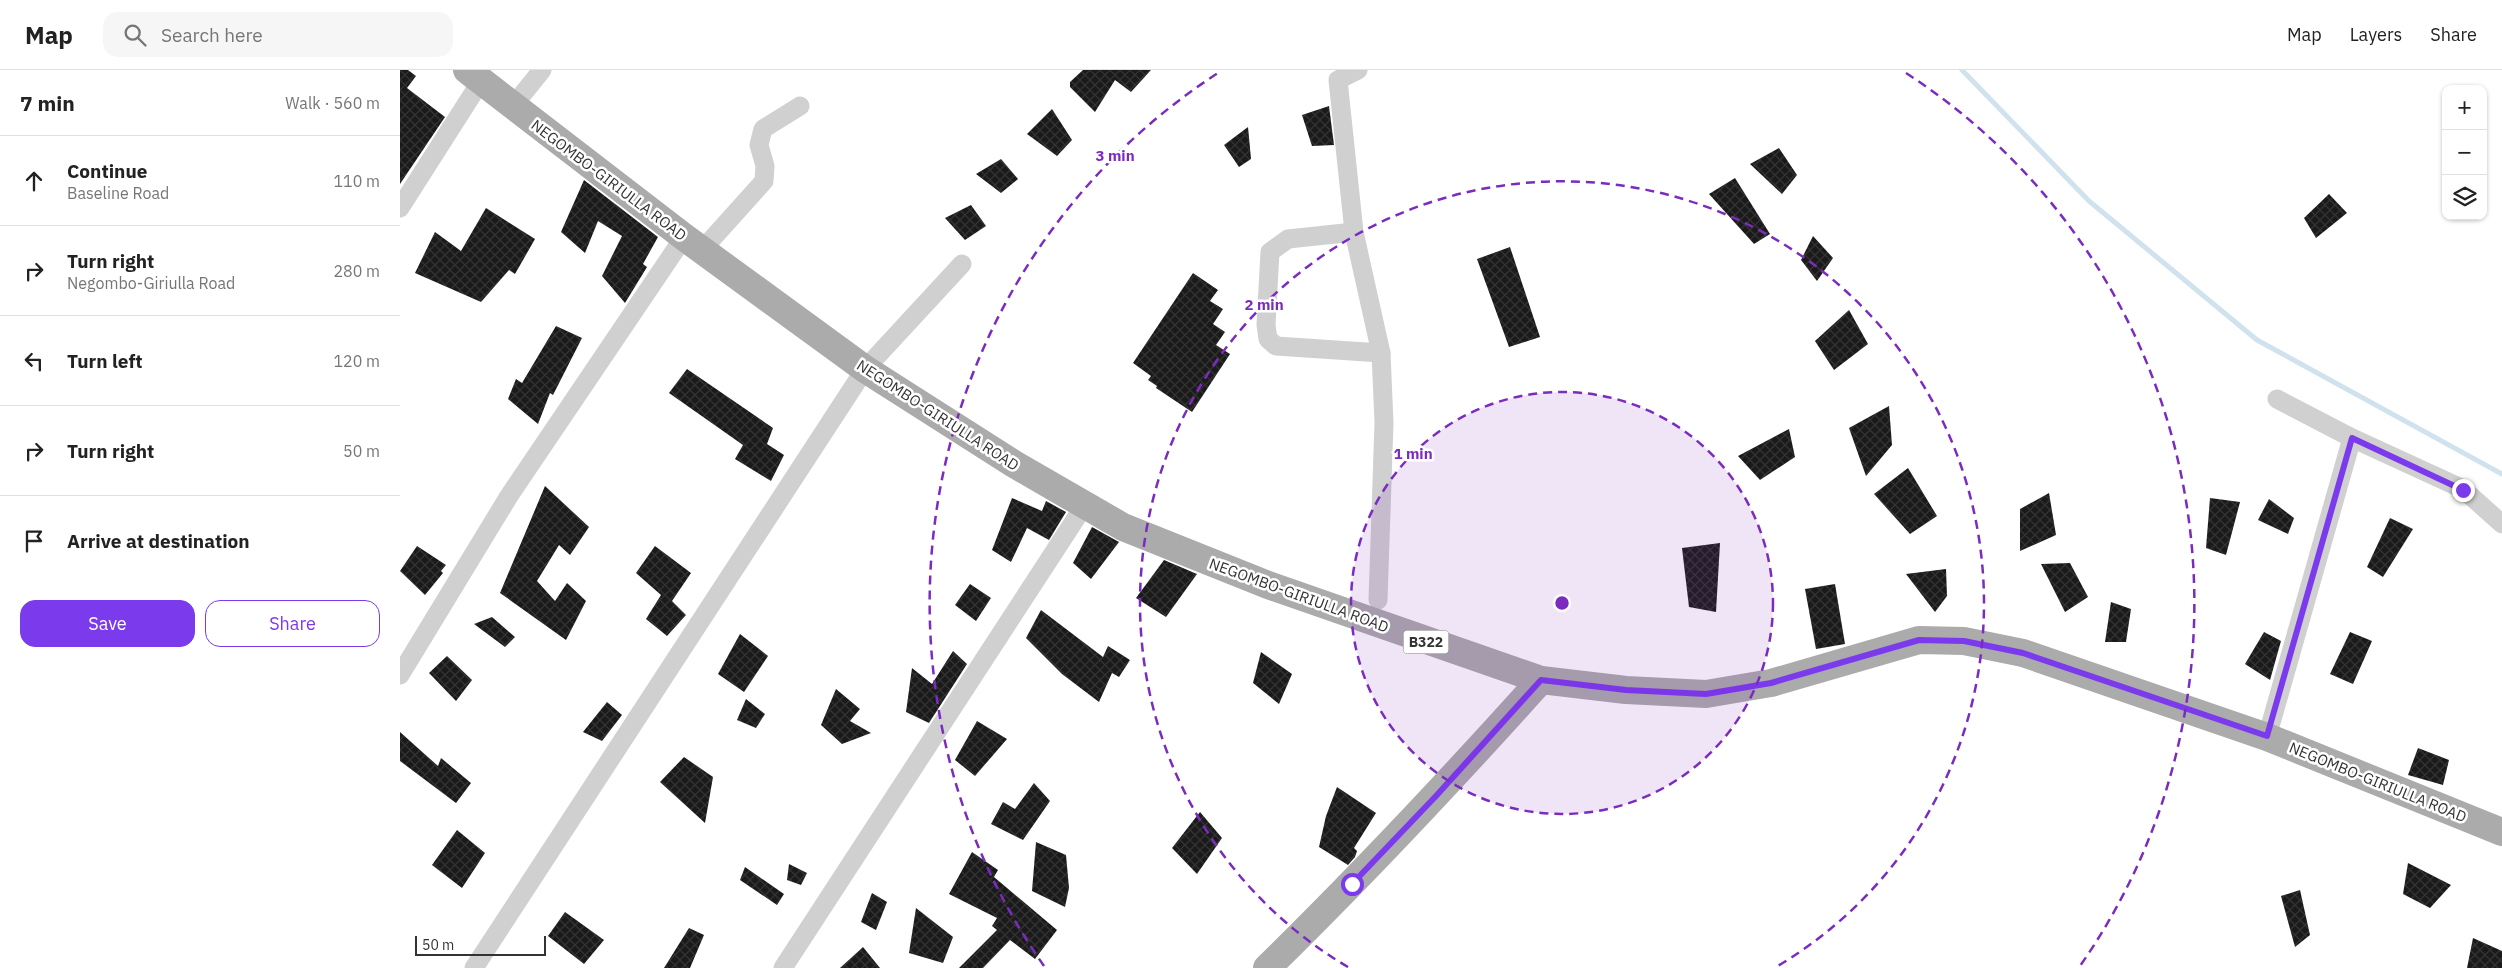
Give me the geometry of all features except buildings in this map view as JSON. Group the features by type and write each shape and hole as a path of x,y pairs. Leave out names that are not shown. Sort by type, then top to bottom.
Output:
{"main road":[{"name":"NEGOMBO-GIRIULLA ROAD","path":"474,76 693,244 865,369 1084,506 1123,527 1268,585 1541,680 1626,690 1706,694 1771,683 1919,640 1964,641 2023,653 2267,736 2502,832"},
{"path":"1267,968 1430,803 1541,680"}],"street":[{"path":"514,106 542,70"},
{"path":"1358,70 1338,80 1354,232 1381,353 1384,423 1378,600"},
{"path":"400,208 474,76"},
{"path":"400,675 509,496 693,244 764,180 765,166 759,146 764,129 800,106"},
{"path":"1354,232 1288,239 1270,252 1266,325 1268,339 1276,346 1381,353"},
{"path":"474,968 865,369 962,264"},
{"path":"2277,399 2352,438 2463,490 2502,524"},
{"path":"2267,736 2352,438"},
{"path":"783,968 1084,506"}],"waterway":[{"path":"1962,70 2089,201 2257,340 2502,474"}],"route":[{"path":"1352,884 1436,796 1541,680 1626,690 1706,694 1771,683 1919,640 1964,641 2023,653 2267,736 2352,438 2463,490"}]}
